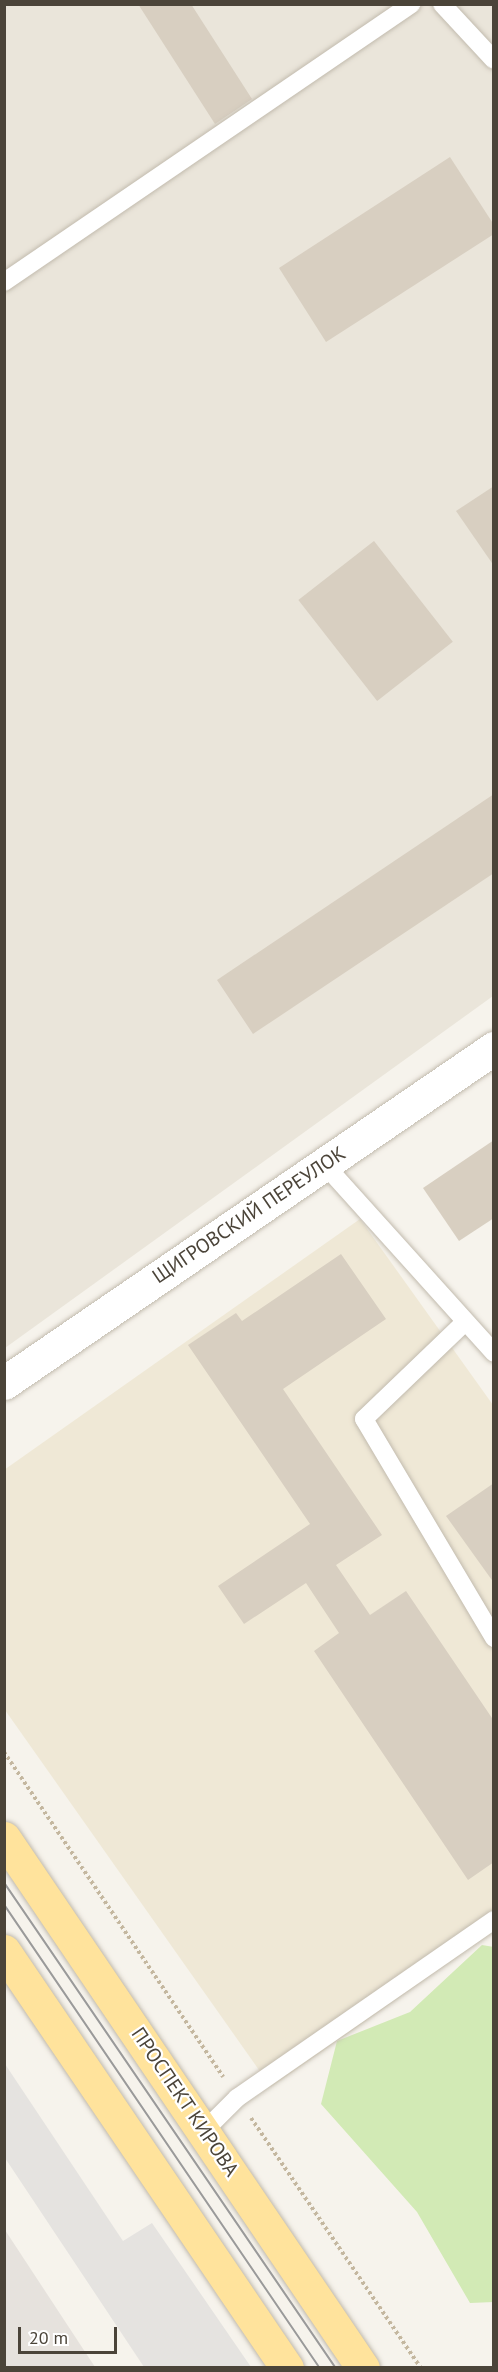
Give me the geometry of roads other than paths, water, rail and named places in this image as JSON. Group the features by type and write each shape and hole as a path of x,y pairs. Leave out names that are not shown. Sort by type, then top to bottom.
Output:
{"main road":[{"name":"ПРОСПЕКТ КИРОВА","path":"4,1838 363,2367"},
{"path":"4,1951 286,2367"}],"street":[{"name":"ЩИГРОВСКИЙ ПЕРЕУЛОК","path":"4,1383 494,1048"}],"lane":[{"path":"4,282 411,4"},
{"path":"442,4 494,60"},
{"path":"324,1164 494,1353"},
{"path":"465,1322 364,1419 494,1638"},
{"path":"204,2130 237,2098 494,1920"}],"tram line":[{"path":"4,1882 336,2368"},
{"path":"4,1904 320,2368"}]}
